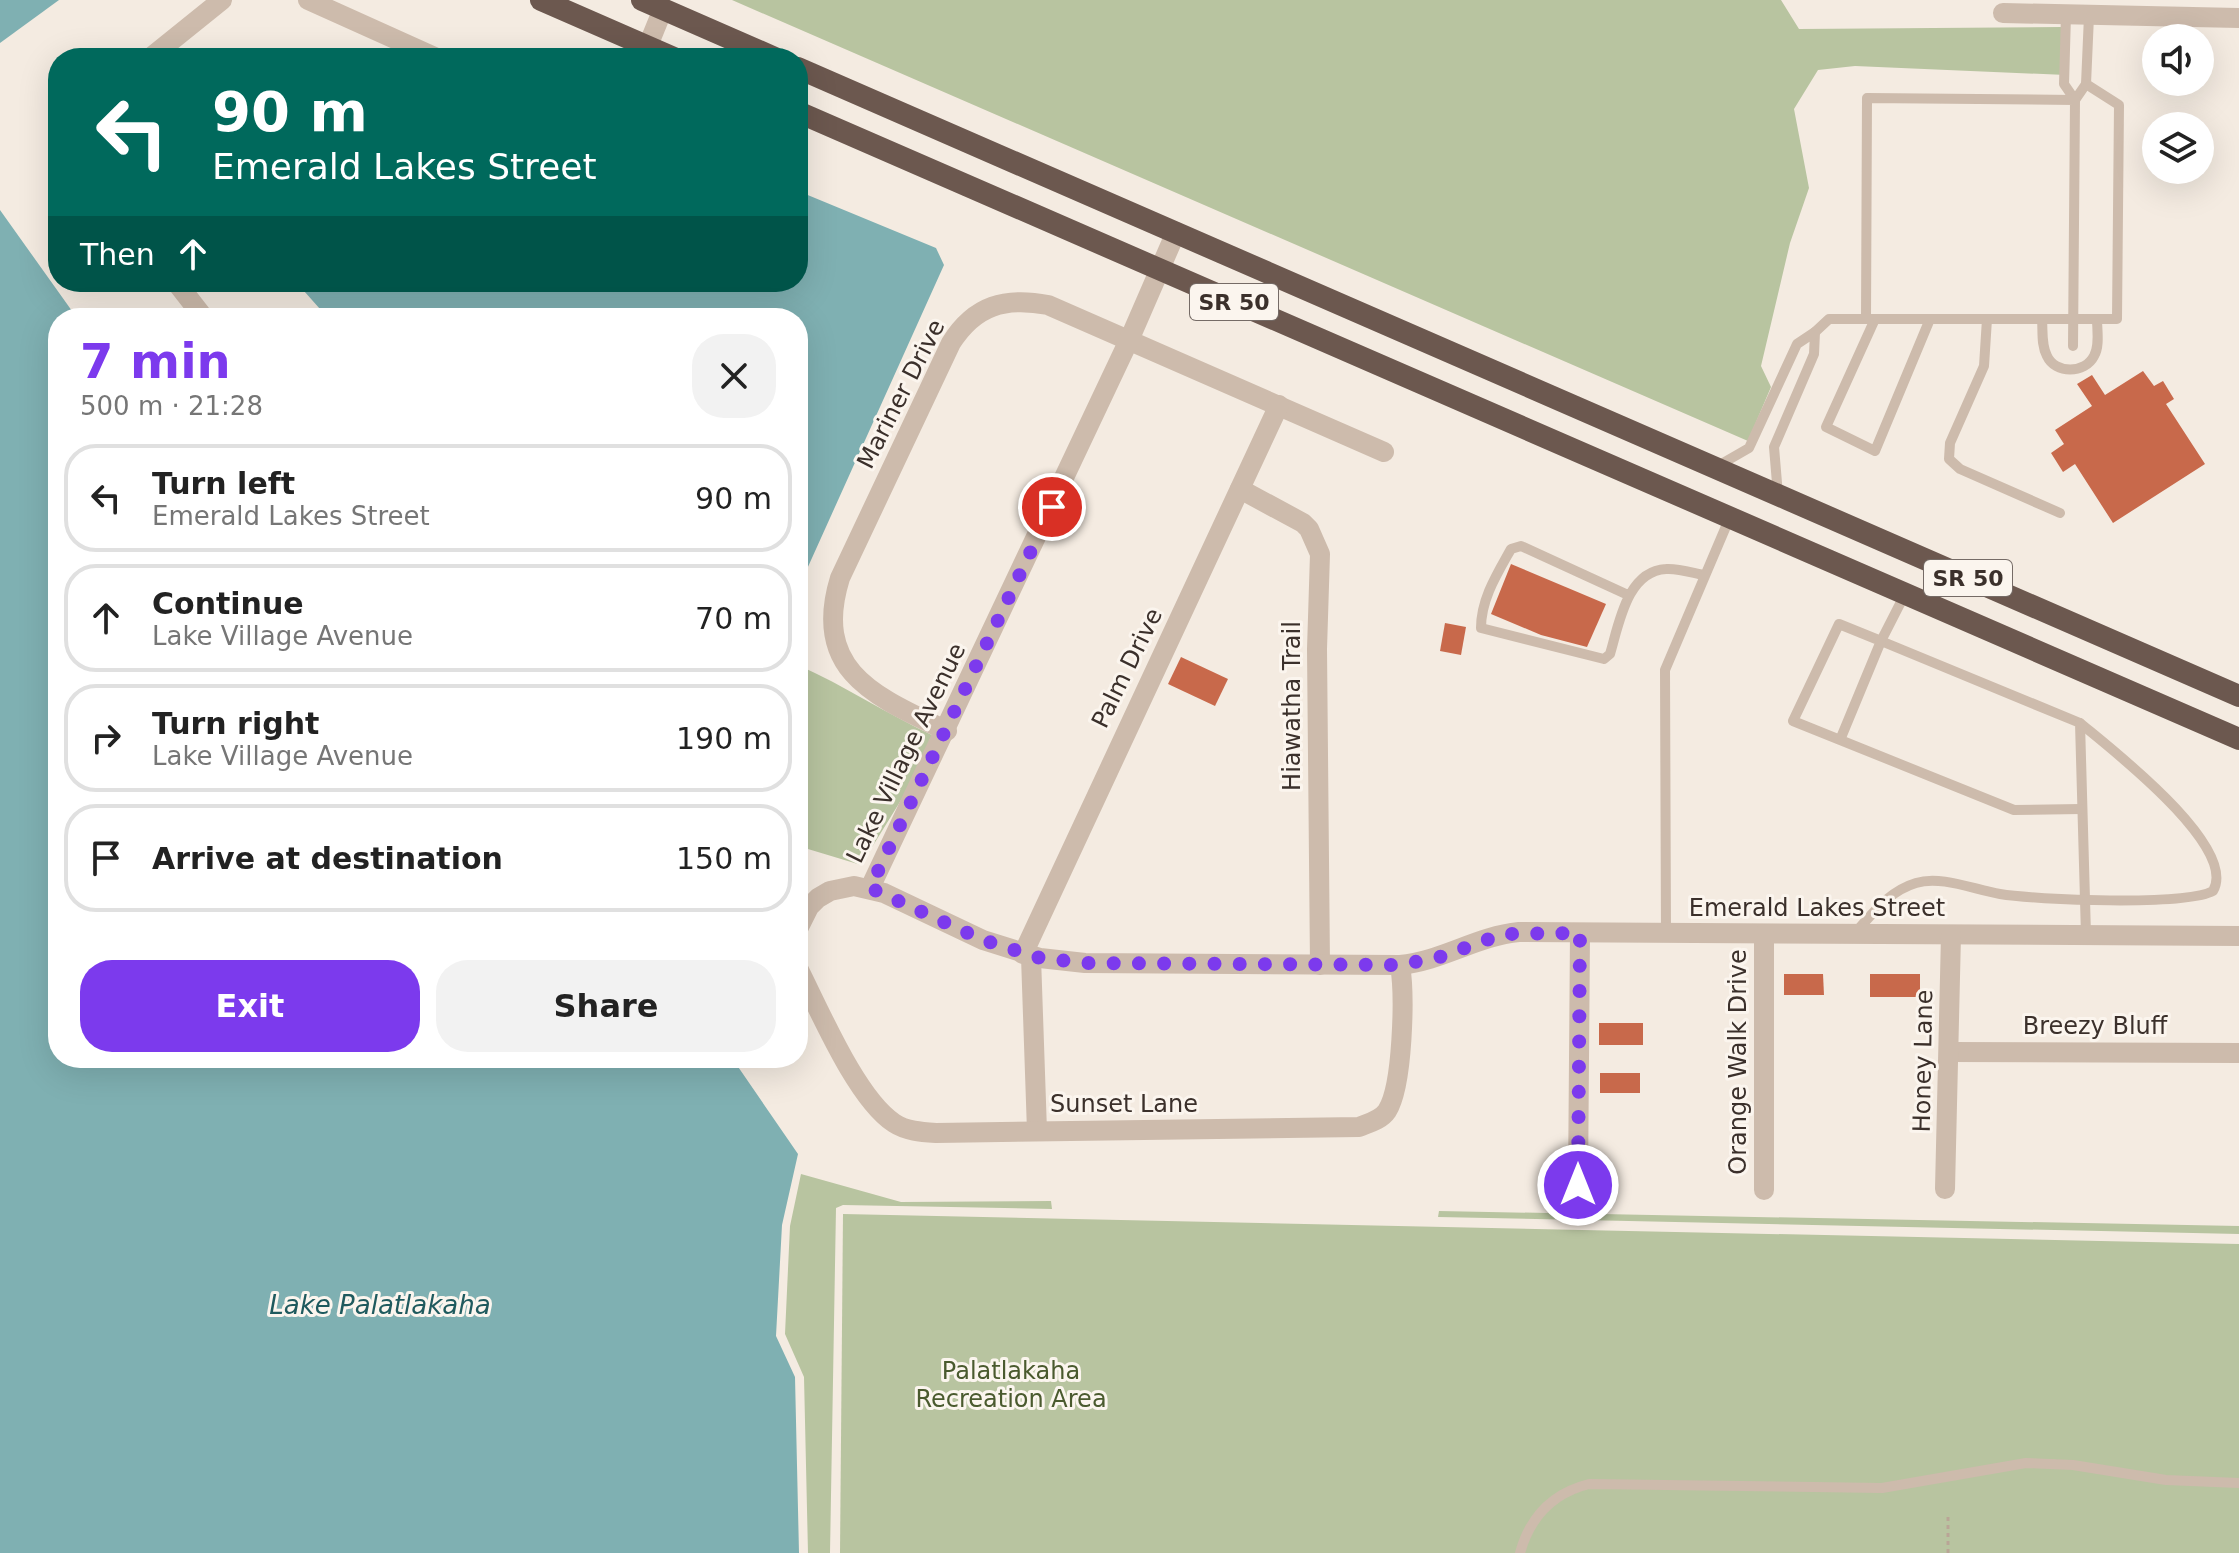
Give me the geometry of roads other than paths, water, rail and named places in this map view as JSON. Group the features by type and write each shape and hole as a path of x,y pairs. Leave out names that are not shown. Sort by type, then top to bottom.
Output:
{"highway":[{"path":"541,0 637,48"},
{"path":"653,4 752,48"},
{"name":"SR 50","path":"808,72 2237,694"},
{"name":"SR 50","path":"808,116 2239,739"}],"street":[{"path":"162,48 222,0"},
{"path":"308,0 415,48"},
{"path":"646,48 653,4"},
{"path":"2003,13 2239,18"},
{"name":"Lake Village Avenue","path":"1176,232 1130,338 947,731 870,888 983,940 1027,956 1085,963 1400,965"},
{"path":"184,292 196,308"},
{"name":"Mariner Drive","path":"947,731 880,699 847,671 835,636 834,609 846,564 951,343 975,314 990,305 1027,301 1048,305 1130,338 1384,452"},
{"name":"Palm Drive","path":"1037,1131 1027,956 1279,405"},
{"name":"Hiawatha Trail","path":"1240,489 1303,523 1320,554 1317,649 1320,965"},
{"path":"808,909 830,891 870,888"},
{"path":"1578,1185 1580,933"},
{"name":"Emerald Lakes Street","path":"1400,965 1440,957 1503,934 2239,936"},
{"name":"Orange Walk Drive","path":"1764,934 1764,1190"},
{"name":"Honey Lane","path":"1945,1189 1951,935"},
{"name":"Sunset Lane","path":"808,988 838,1048 881,1113 896,1125 936,1133 1345,1129 1379,1119 1386,1112 1396,1078 1400,965"},
{"name":"Breezy Bluff","path":"1950,1052 2239,1053"}],"lane":[{"path":"2066,15 2064,84 2075,100"},
{"path":"2073,346 2075,100 2086,84 2089,16"},
{"path":"1716,467 1749,448 1797,344 1829,319 2117,319 2119,105 2086,84"},
{"path":"1930,319 1875,451 1826,427 1870,319 1867,98 2075,100"},
{"path":"1987,319 1984,366 1950,443 1949,459 1960,469 2060,513"},
{"path":"2042,319 2045,354 2057,367 2068,370 2087,364 2095,356 2097,319"},
{"path":"1778,495 1774,447 1814,354 1815,332"},
{"path":"1666,934 1665,670 1730,517"},
{"path":"1628,595 1521,546 1511,549 1493,579 1481,613 1481,628 1604,659 1610,654 1628,595 1644,578 1665,568 1704,575"},
{"path":"1840,740 1881,641 1905,594"},
{"path":"1854,934 1884,900 1918,882 2032,898 2185,900 2213,891 2217,881 2205,849 2175,805 2080,723 1839,624 1793,721 2014,810 2081,809"},
{"path":"2080,723 2086,935"},
{"path":"1520,1553 1527,1533 1554,1497 1589,1484 1882,1488 2026,1463 2073,1465 2166,1480 2239,1483"}],"water":[{"path":"0,0 59,0 0,43"},
{"path":"808,195 936,248 944,265 808,567 808,308 319,308 305,292 808,292"},
{"name":"Lake Palatlakaha","path":"0,210 48,277 48,292 58,292 70,308 48,308 48,1068 739,1068 798,1154 782,1225 776,1336 795,1377 799,1553 0,1553"}],"park label":[{"name":"Palatlakaha Recreation Area","path":"1011,1385"}]}
